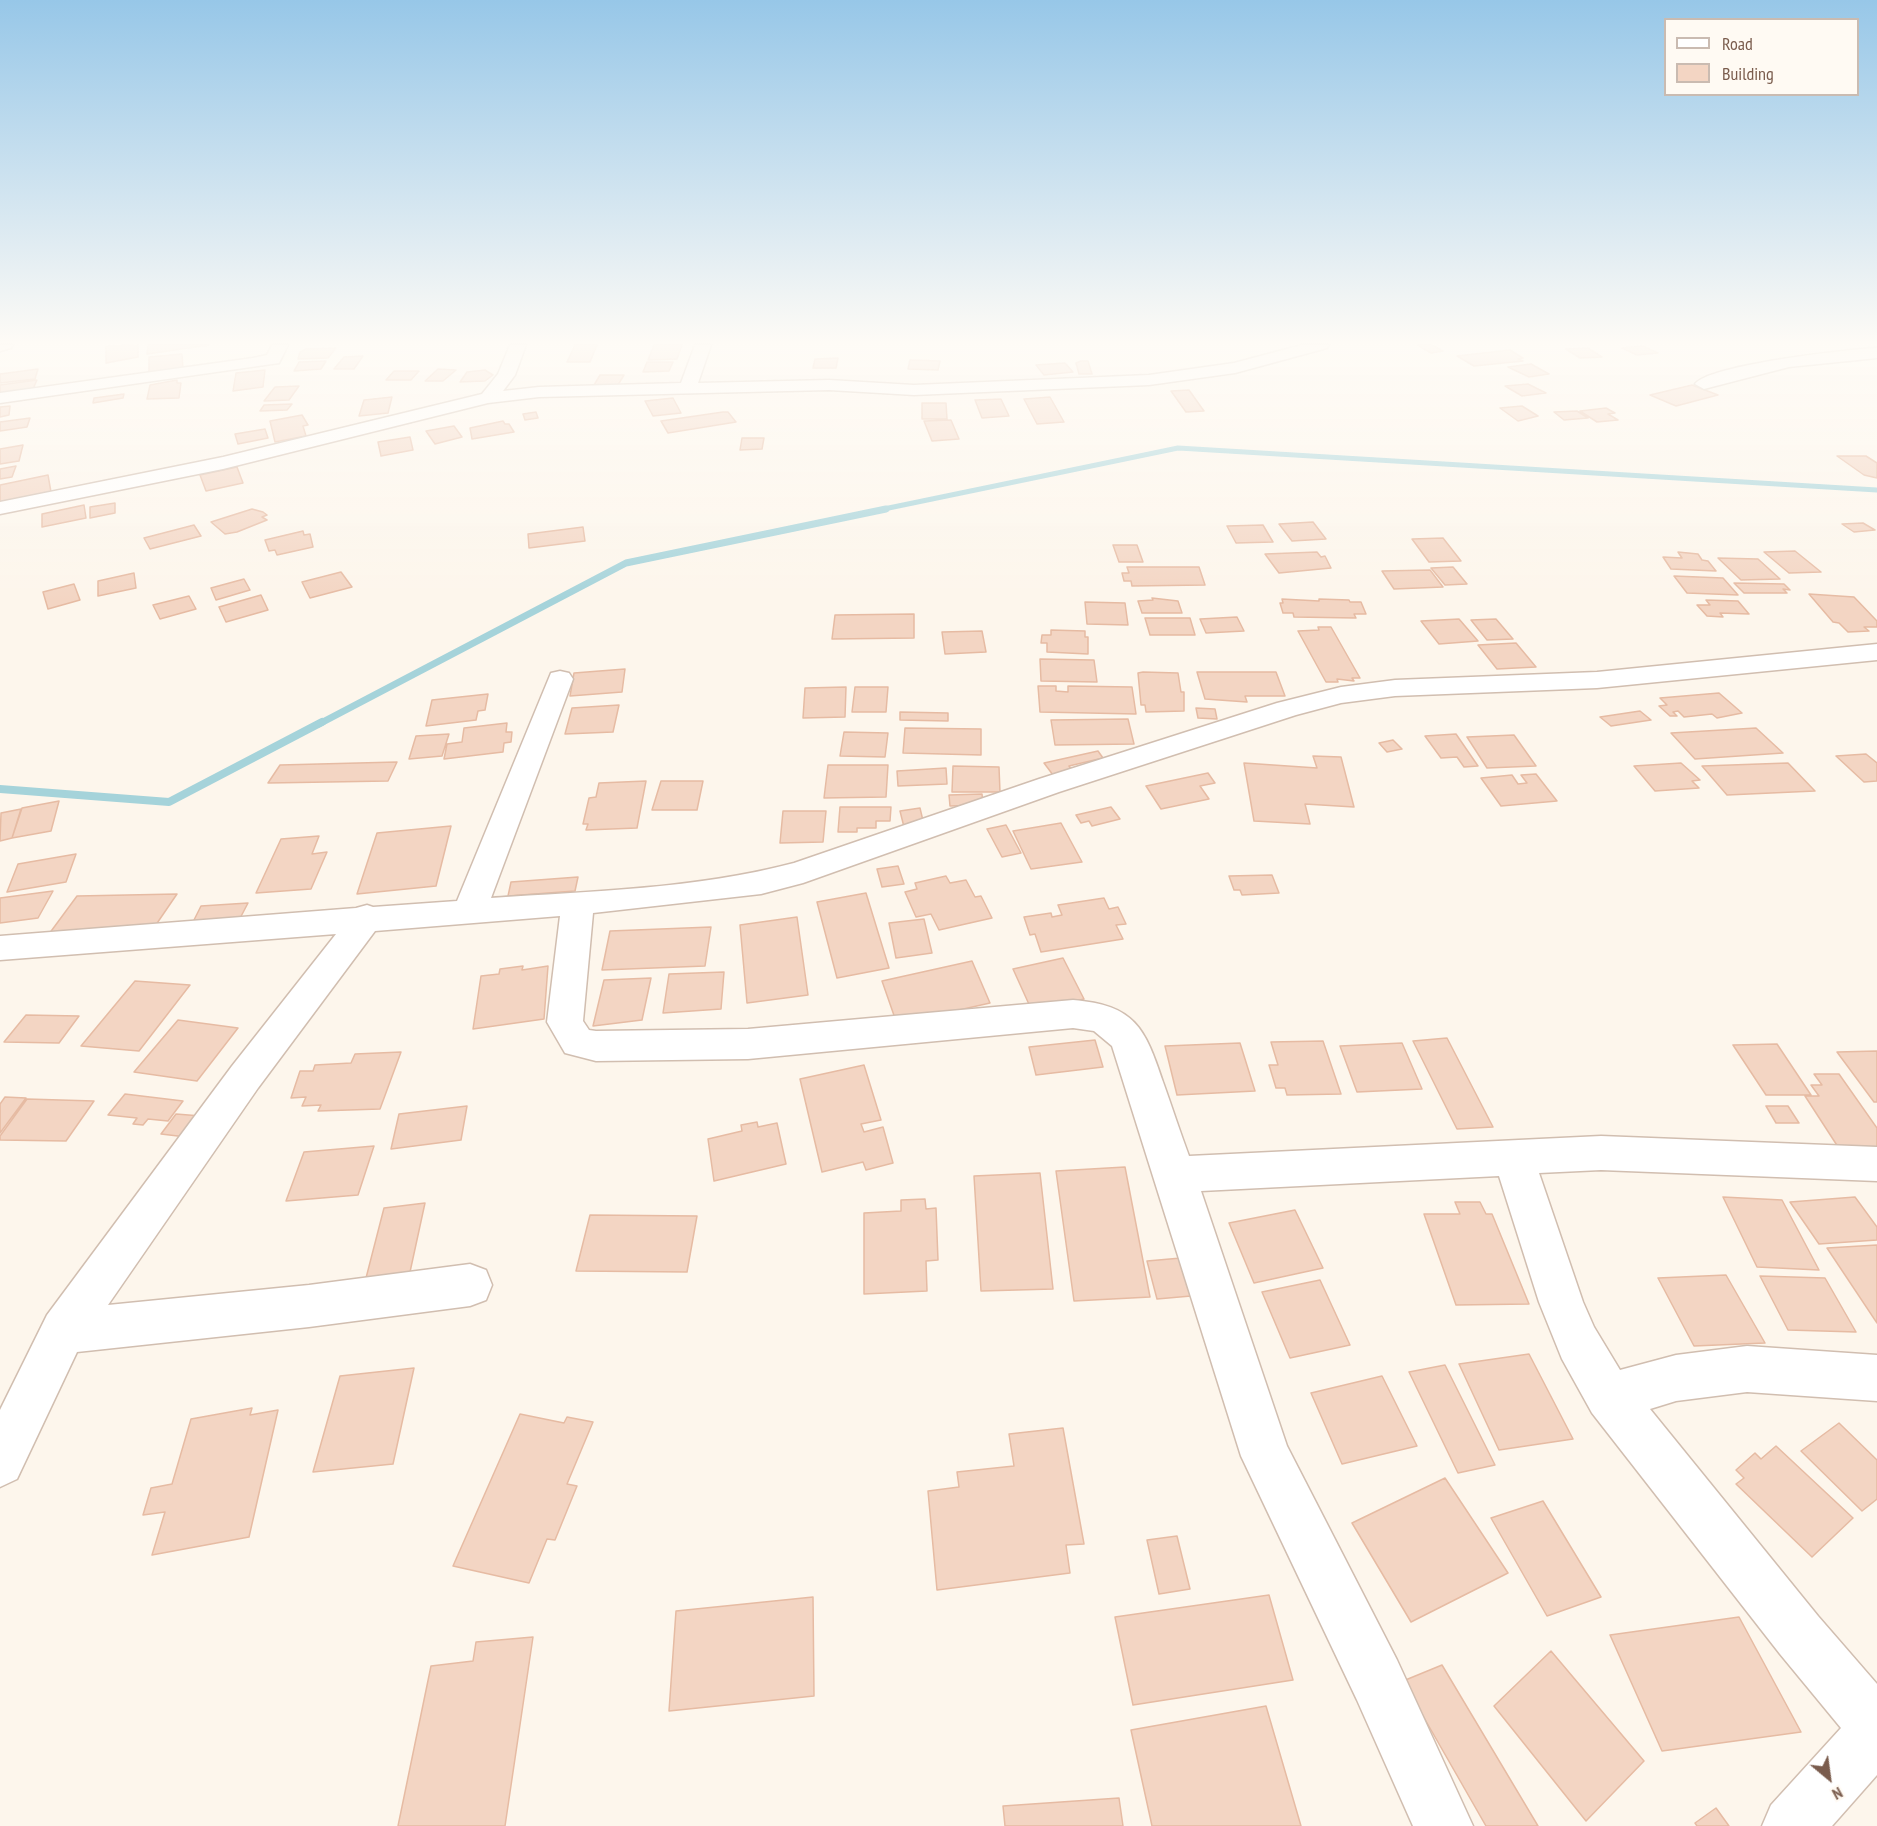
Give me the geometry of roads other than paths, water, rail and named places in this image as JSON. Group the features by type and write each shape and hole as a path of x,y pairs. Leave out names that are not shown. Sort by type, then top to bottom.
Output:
{"street":[{"path":"0,508 223,463 357,430"},
{"path":"0,948 367,917 643,898 761,883 803,872 1066,779 1202,738 1309,702 1341,695 1378,690 1555,684 1682,674 1877,652"},
{"path":"470,910 560,679"},
{"path":"578,902 565,1022 578,1043 596,1046 748,1044 1073,1014 1095,1015 1116,1026 1132,1044 1266,1456 1377,1680 1443,1826"},
{"path":"0,1462 63,1331 252,1067 367,917"},
{"path":"1174,1175 1601,1153 1877,1164"},
{"path":"1513,1157 1561,1302 1578,1343 1609,1396 1799,1635 1877,1727"},
{"path":"63,1331 309,1306 470,1285"},
{"path":"1609,1396 1677,1378 1747,1369 1877,1378"},
{"path":"1792,1826 1877,1732"}],"waterway":[{"path":"879,510 1178,448 1877,490"},
{"path":"319,724 626,563 886,509"},
{"path":"0,789 169,802 322,722"}]}
